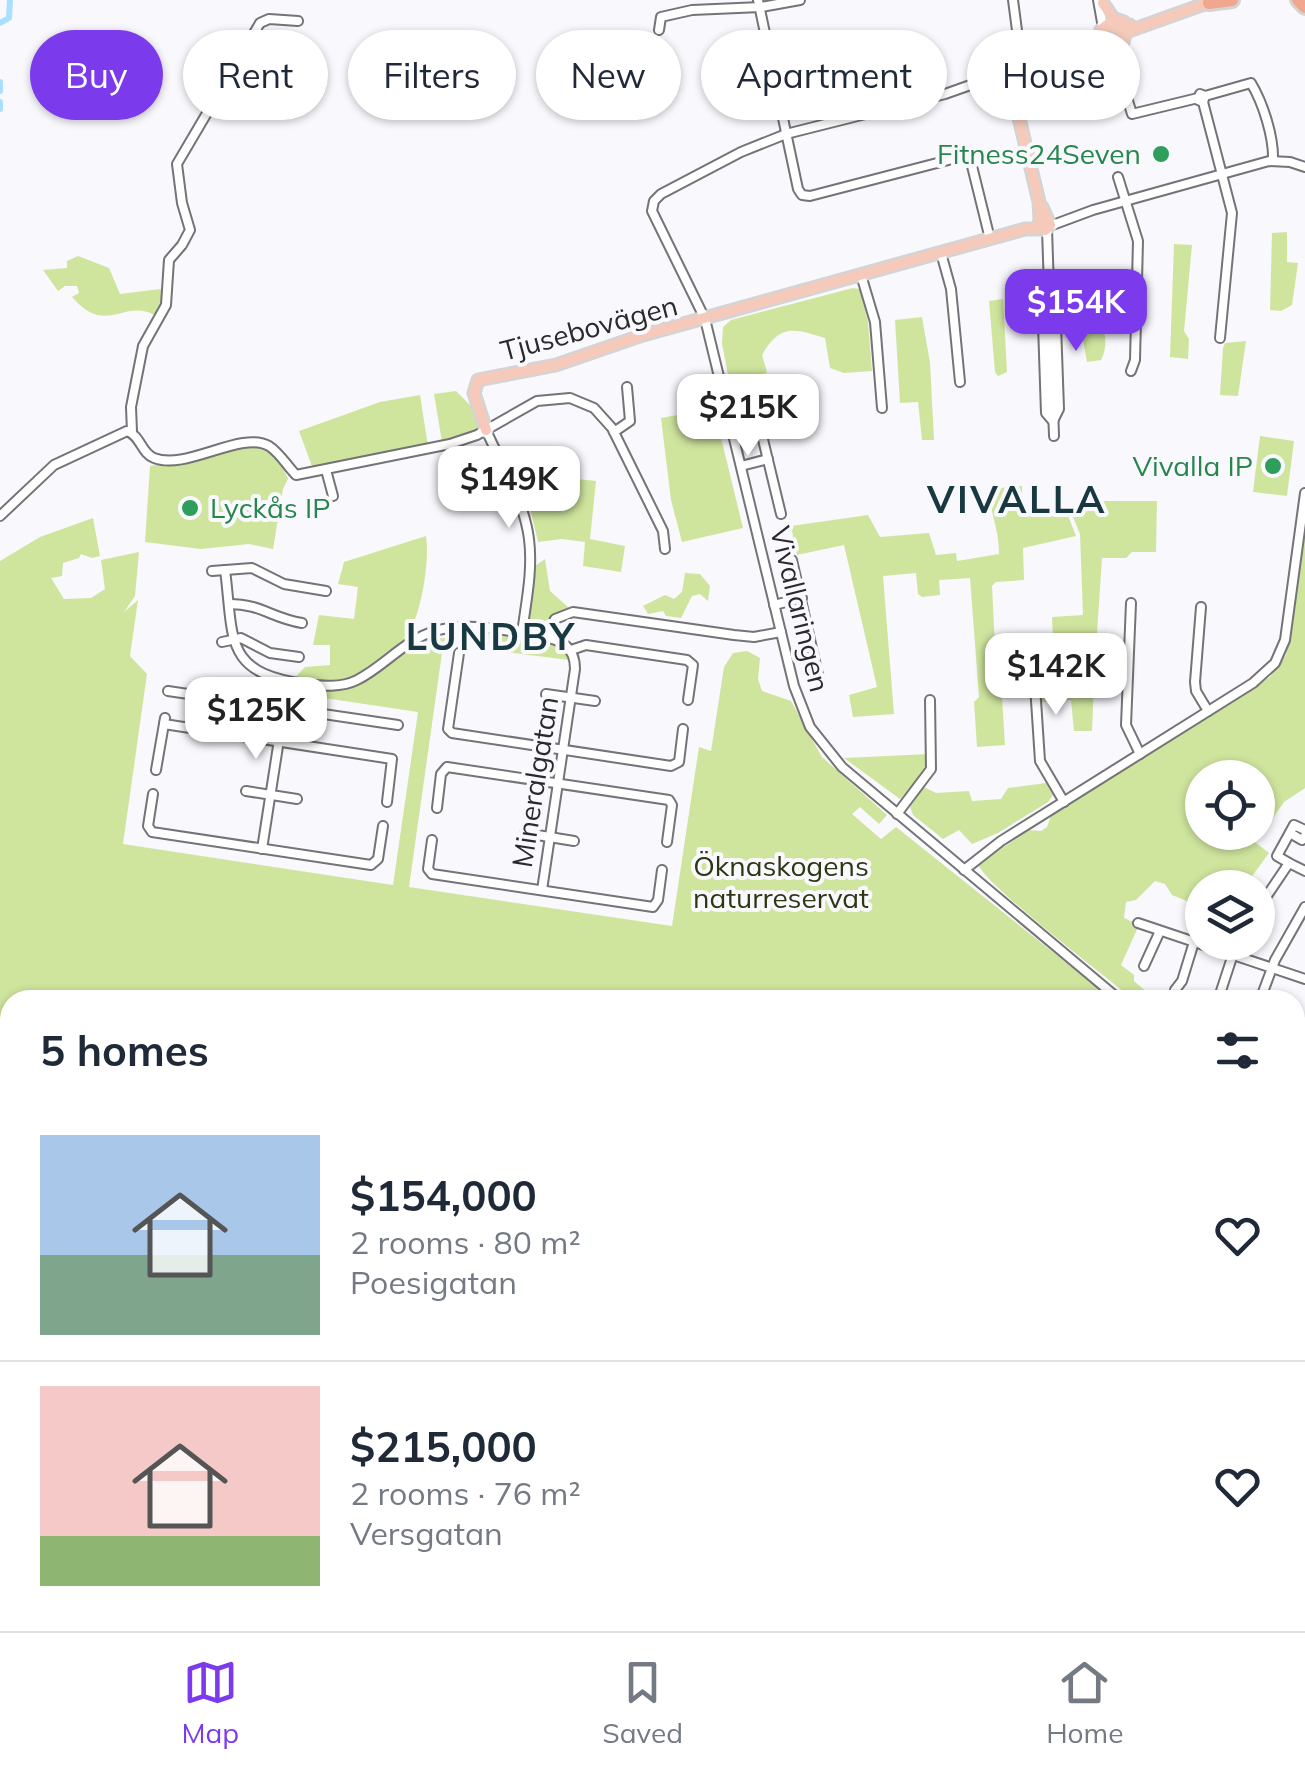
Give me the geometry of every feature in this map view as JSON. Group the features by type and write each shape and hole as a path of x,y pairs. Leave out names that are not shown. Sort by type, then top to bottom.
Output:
{"highway":[{"path":"1209,1 1232,0"},
{"path":"1298,0 1305,6"}],"main road":[{"path":"1102,1 1118,21 1135,26"},
{"path":"1122,30 1209,1"},
{"path":"1132,30 1135,26"},
{"path":"705,319 1045,224 1018,120"},
{"path":"1021,129 1022,120"},
{"name":"Tjusebovägen","path":"486,430 474,393 478,380 556,365 643,335 705,319"}],"street":[{"path":"659,30 658,20 664,15 711,4 800,0"},
{"path":"1013,0 1013,30"},
{"path":"1102,1 1109,30"},
{"path":"759,4 802,195 951,158 968,158 990,239"},
{"path":"1014,16 1018,30"},
{"path":"298,22 268,19 260,24 177,164 190,230 169,260 166,305 143,346 130,412 132,432 155,459 198,456 255,442 273,448 296,475 450,444 486,430 536,401 562,397 579,400 594,408 614,432 663,531 666,549"},
{"path":"1140,112 1202,99 1250,83 1258,96 1273,161"},
{"path":"957,90 967,84"},
{"path":"786,134 967,87"},
{"path":"1202,99 1232,218 1220,338"},
{"name":"Vivallaringen","path":"786,134 702,171 654,201 655,219 705,319 794,686 810,728 842,767 1108,990"},
{"path":"1054,436 1045,224 1273,161 1305,167"},
{"path":"1118,178 1138,245 1135,360 1131,370"},
{"path":"941,253 951,289 960,382"},
{"path":"861,275 875,322 882,408"},
{"path":"614,432 630,421 626,387"},
{"path":"752,394 781,514"},
{"path":"486,430 516,492 529,535 530,572 522,634"},
{"path":"0,516 54,466 122,432 132,432"},
{"path":"741,466 768,460"},
{"path":"326,470 333,496"},
{"path":"964,870 978,857 1265,674 1279,657 1288,627 1305,493"},
{"path":"792,560 819,679"},
{"path":"212,571 252,568 284,584 326,590"},
{"path":"225,570 234,637 241,656 261,675 332,686 350,683 418,637 472,626 546,637 571,650 586,645 687,660 692,665 688,700"},
{"path":"774,605 802,598"},
{"path":"1131,603 1126,726 1140,754"},
{"path":"229,604 256,605 278,619 302,622"},
{"path":"1202,606 1195,682 1208,711"},
{"path":"546,637 555,620 574,612 754,637 780,632"},
{"path":"222,642 234,637 252,641 270,653 299,657"},
{"path":"1032,640 1040,761 1064,802"},
{"name":"Mineralgatan","path":"542,890 575,669 571,650"},
{"path":"460,652 450,732 674,766 679,762 683,729"},
{"path":"262,848 288,682"},
{"path":"168,691 398,725"},
{"path":"546,694 595,701"},
{"path":"896,814 931,769 930,700"},
{"path":"156,770 164,721 392,759 386,802"},
{"path":"437,808 441,774 447,766 669,800 672,805 667,842"},
{"path":"246,792 297,799"},
{"path":"153,794 148,826 152,832 374,865 383,826"},
{"path":"1305,833 1302,840 1290,834 1277,856 1305,872"},
{"path":"525,834 574,841"},
{"path":"432,840 428,864 432,874 654,907 662,870"},
{"path":"1275,883 1289,862"},
{"path":"1264,990 1305,907"},
{"path":"1138,924 1185,939"},
{"path":"1144,966 1160,930"},
{"path":"1175,990 1181,984 1188,960"},
{"path":"1221,990 1231,960"},
{"path":"1251,960 1305,979"}],"green space":[{"path":"1287,232 1287,262 1298,263 1292,305 1281,311 1270,310 1272,233"},
{"path":"1174,244 1192,245 1184,331 1189,339 1188,359 1170,357"},
{"path":"78,256 109,268 120,294 160,289 164,295 160,310 155,315 133,311 105,316 84,309 72,297 79,293 77,286 65,286 58,291 43,270 67,268 67,261"},
{"path":"860,289 868,322 872,371 844,373 830,368 825,338 788,331 775,338 762,355 767,372 745,388 731,390 722,344 723,327 731,320"},
{"path":"1003,299 1007,372 998,376 989,301"},
{"path":"1093,313 1103,329 1105,348 1101,360 1087,362 1081,329 1071,325 1072,316"},
{"path":"922,317 930,363 934,440 922,440 918,402 900,403 895,320"},
{"path":"1246,341 1238,396 1220,395 1225,343"},
{"path":"456,391 475,410 481,427 476,433 442,442 434,394"},
{"path":"420,395 428,446 313,469 299,431 380,402"},
{"path":"700,411 716,417 743,528 682,542 671,500 661,418"},
{"name":"Vivalla IP","path":"1260,436 1294,441 1287,496 1253,492"},
{"path":"256,446 276,458 288,479 273,549 249,544 201,549 145,542 150,466"},
{"path":"558,477 596,481 590,539 625,546 621,572 583,566 585,542 538,542 527,495 555,498"},
{"path":"1022,486 1022,514 1067,513 1076,536 1023,548 1024,580 996,582 992,586 996,667 1012,667 1014,696 1002,697 1005,745 977,747 974,702 979,697 970,578 939,580 940,595 922,597 918,594 916,573 883,576 894,714 853,717 849,695 877,687 844,545 797,555 791,526 868,515 880,537 929,533 936,555 956,553 957,561 999,554 989,489"},
{"path":"1090,501 1157,501 1156,552 1102,558 1095,662 1123,664 1121,683 1094,682 1092,731 1074,731 1071,700 1042,702 1041,685 1070,683 1066,638 1053,638 1052,617 1083,615 1080,534 1071,512 1089,511"},
{"name":"Öknaskogens naturreservat","path":"93,518 100,556 81,554 63,563 62,576 51,578 64,599 91,598 105,589 101,560 139,552 135,596 124,612 138,600 130,656 147,674 123,844 393,885 418,712 311,696 353,687 411,648 448,638 443,646 409,887 672,926 699,747 711,751 724,667 733,653 747,651 760,658 758,679 762,691 791,701 822,757 887,815 879,824 860,807 852,814 881,839 896,827 1100,990 0,990 0,561 40,537"},
{"path":"1305,532 1305,788 1284,802 1275,815 1275,760 1185,760 1185,850 1269,853 1256,870 1185,870 1185,900 1155,881 1136,900 1126,902 1124,918 1139,925 1121,965 1144,990 1122,990 985,875 978,864 1030,830 1041,831 1047,827 1052,813 1270,677 1286,655"},
{"path":"426,536 423,589 406,638 347,680 293,680 305,667 330,665 330,645 313,645 319,615 354,619 358,587 338,584 344,562"},
{"path":"545,559 550,591 569,608 536,632 528,622 535,566"},
{"path":"685,573 700,574 710,586 708,601 700,594 692,596 681,618 666,616 663,611 648,614 643,606 665,595 674,599 682,592"},
{"path":"471,630 558,644 569,653 569,660 491,650 489,641 471,639"},
{"path":"929,754 922,775 900,799 844,758"},
{"path":"1046,783 1053,795 1048,802 972,844 959,830 943,839 913,815 910,807 924,787 936,793 969,791 972,801 1001,799 1008,788"}],"waterway":[{"path":"0,23 9,18 10,0"},
{"path":"0,82 0,91"},
{"path":"0,102 0,109"}],"place":[{"name":"Fitness24Seven","path":"1161,154"},
{"name":"Vivalla IP","path":"1273,466"},
{"name":"Lyckås IP","path":"190,508"}],"district":[{"name":"VIVALLA","path":"1017,500"},
{"name":"LUNDBY","path":"491,637"}]}
